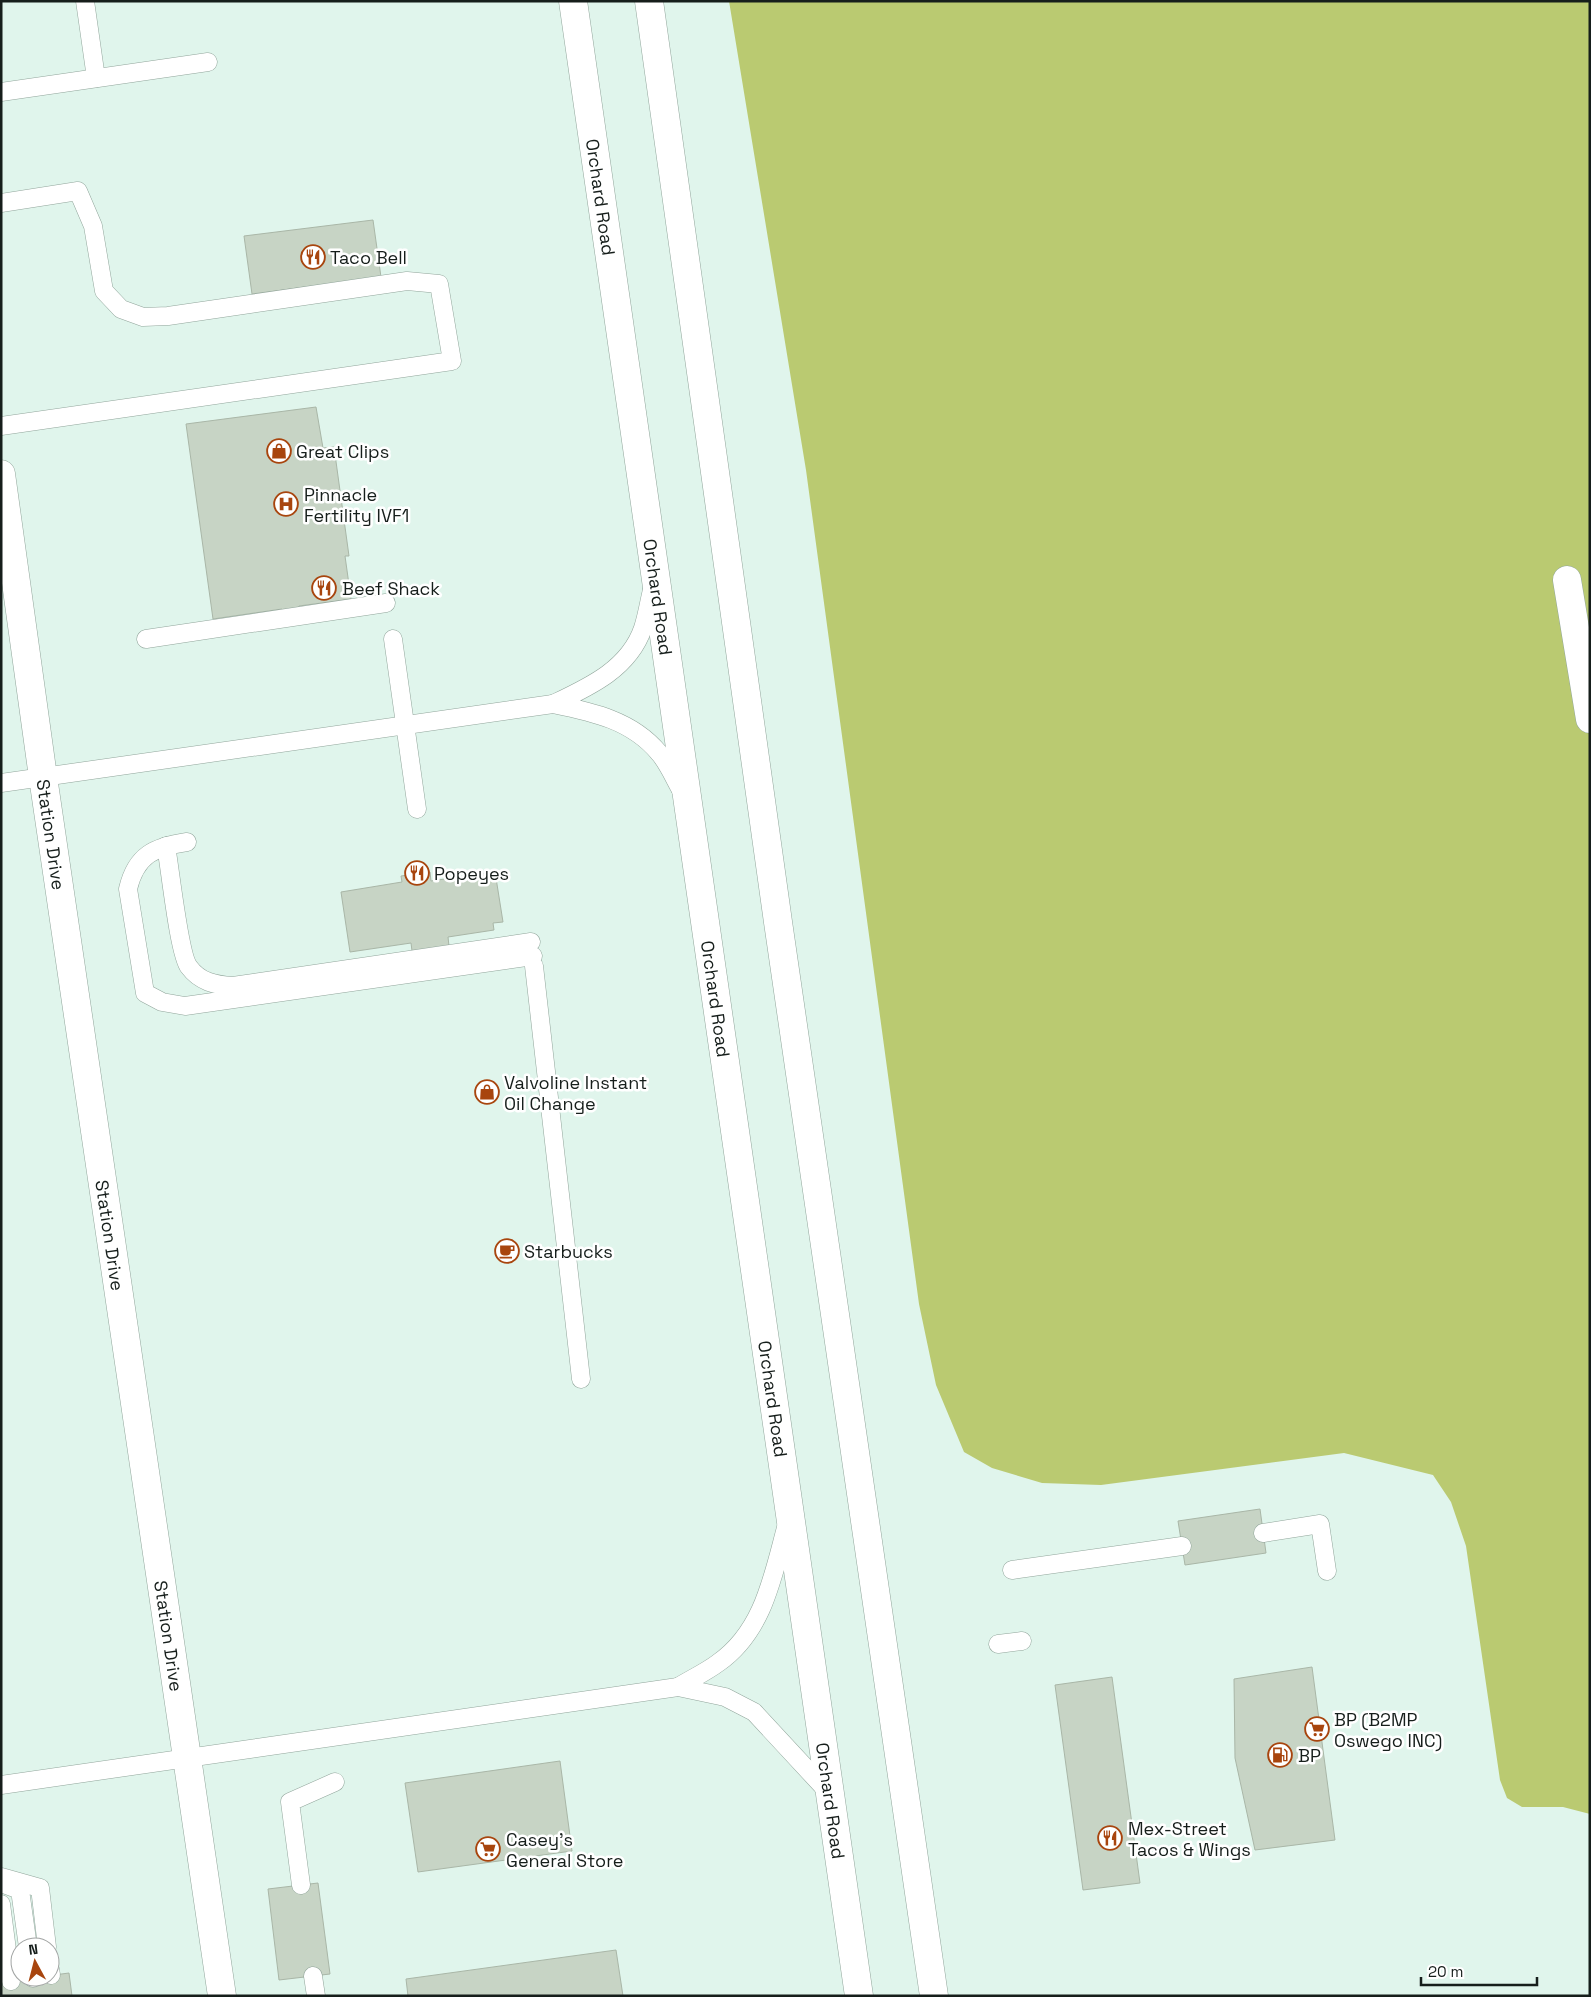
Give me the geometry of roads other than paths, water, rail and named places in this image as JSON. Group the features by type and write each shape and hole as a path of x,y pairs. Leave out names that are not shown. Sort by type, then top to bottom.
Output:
{"main road":[{"name":"Orchard Road","path":"573,1 690,806 859,1996"},
{"path":"649,1 777,912 934,1996"},
{"name":"Station Drive","path":"1,474 43,777 222,1996"},
{"path":"1567,580 1590,719"}],"lane":[{"path":"85,1 96,78"},
{"path":"1,92 208,62"},
{"path":"1,203 78,191 93,226 104,291 121,309 143,317 168,316 407,281 440,284 452,361 1,426"},
{"path":"1,783 553,704 597,683 625,658 643,629 656,570"},
{"path":"146,640 386,603"},
{"path":"393,639 417,809"},
{"path":"553,704 601,714 636,732 660,753 690,806"},
{"path":"187,842 155,850 140,861 132,873 128,889 145,993 162,1002 185,1006 532,954"},
{"path":"166,846 182,947 187,966 199,977 214,985 232,986 532,954"},
{"path":"532,954 581,1379"},
{"path":"678,1687 719,1663 746,1638 764,1607 790,1514"},
{"path":"1263,1533 1320,1524 1327,1571"},
{"path":"1012,1570 1182,1546"},
{"path":"998,1644 1022,1641"},
{"path":"1,1785 678,1687 725,1697 754,1712 830,1794"},
{"path":"301,1885 290,1802 335,1782"},
{"path":"1,1877 40,1888 46,1937"},
{"path":"1,1883 20,1890 27,1937"},
{"path":"1,1904 10,1972"},
{"path":"313,1976 316,1996"}],"place":[{"name":"Taco Bell","path":"313,257"},
{"name":"Great Clips","path":"279,451"},
{"name":"Pinnacle Fertility IVF1","path":"286,504"},
{"name":"Beef Shack","path":"324,588"},
{"name":"Popeyes","path":"417,873"},
{"name":"Valvoline Instant Oil Change","path":"487,1092"},
{"name":"Starbucks","path":"507,1251"},
{"name":"BP (B2MP Oswego INC)","path":"1317,1729"},
{"name":"BP","path":"1280,1755"},
{"name":"Mex-Street Tacos & Wings","path":"1110,1838"},
{"name":"Casey's General Store","path":"488,1849"}]}
